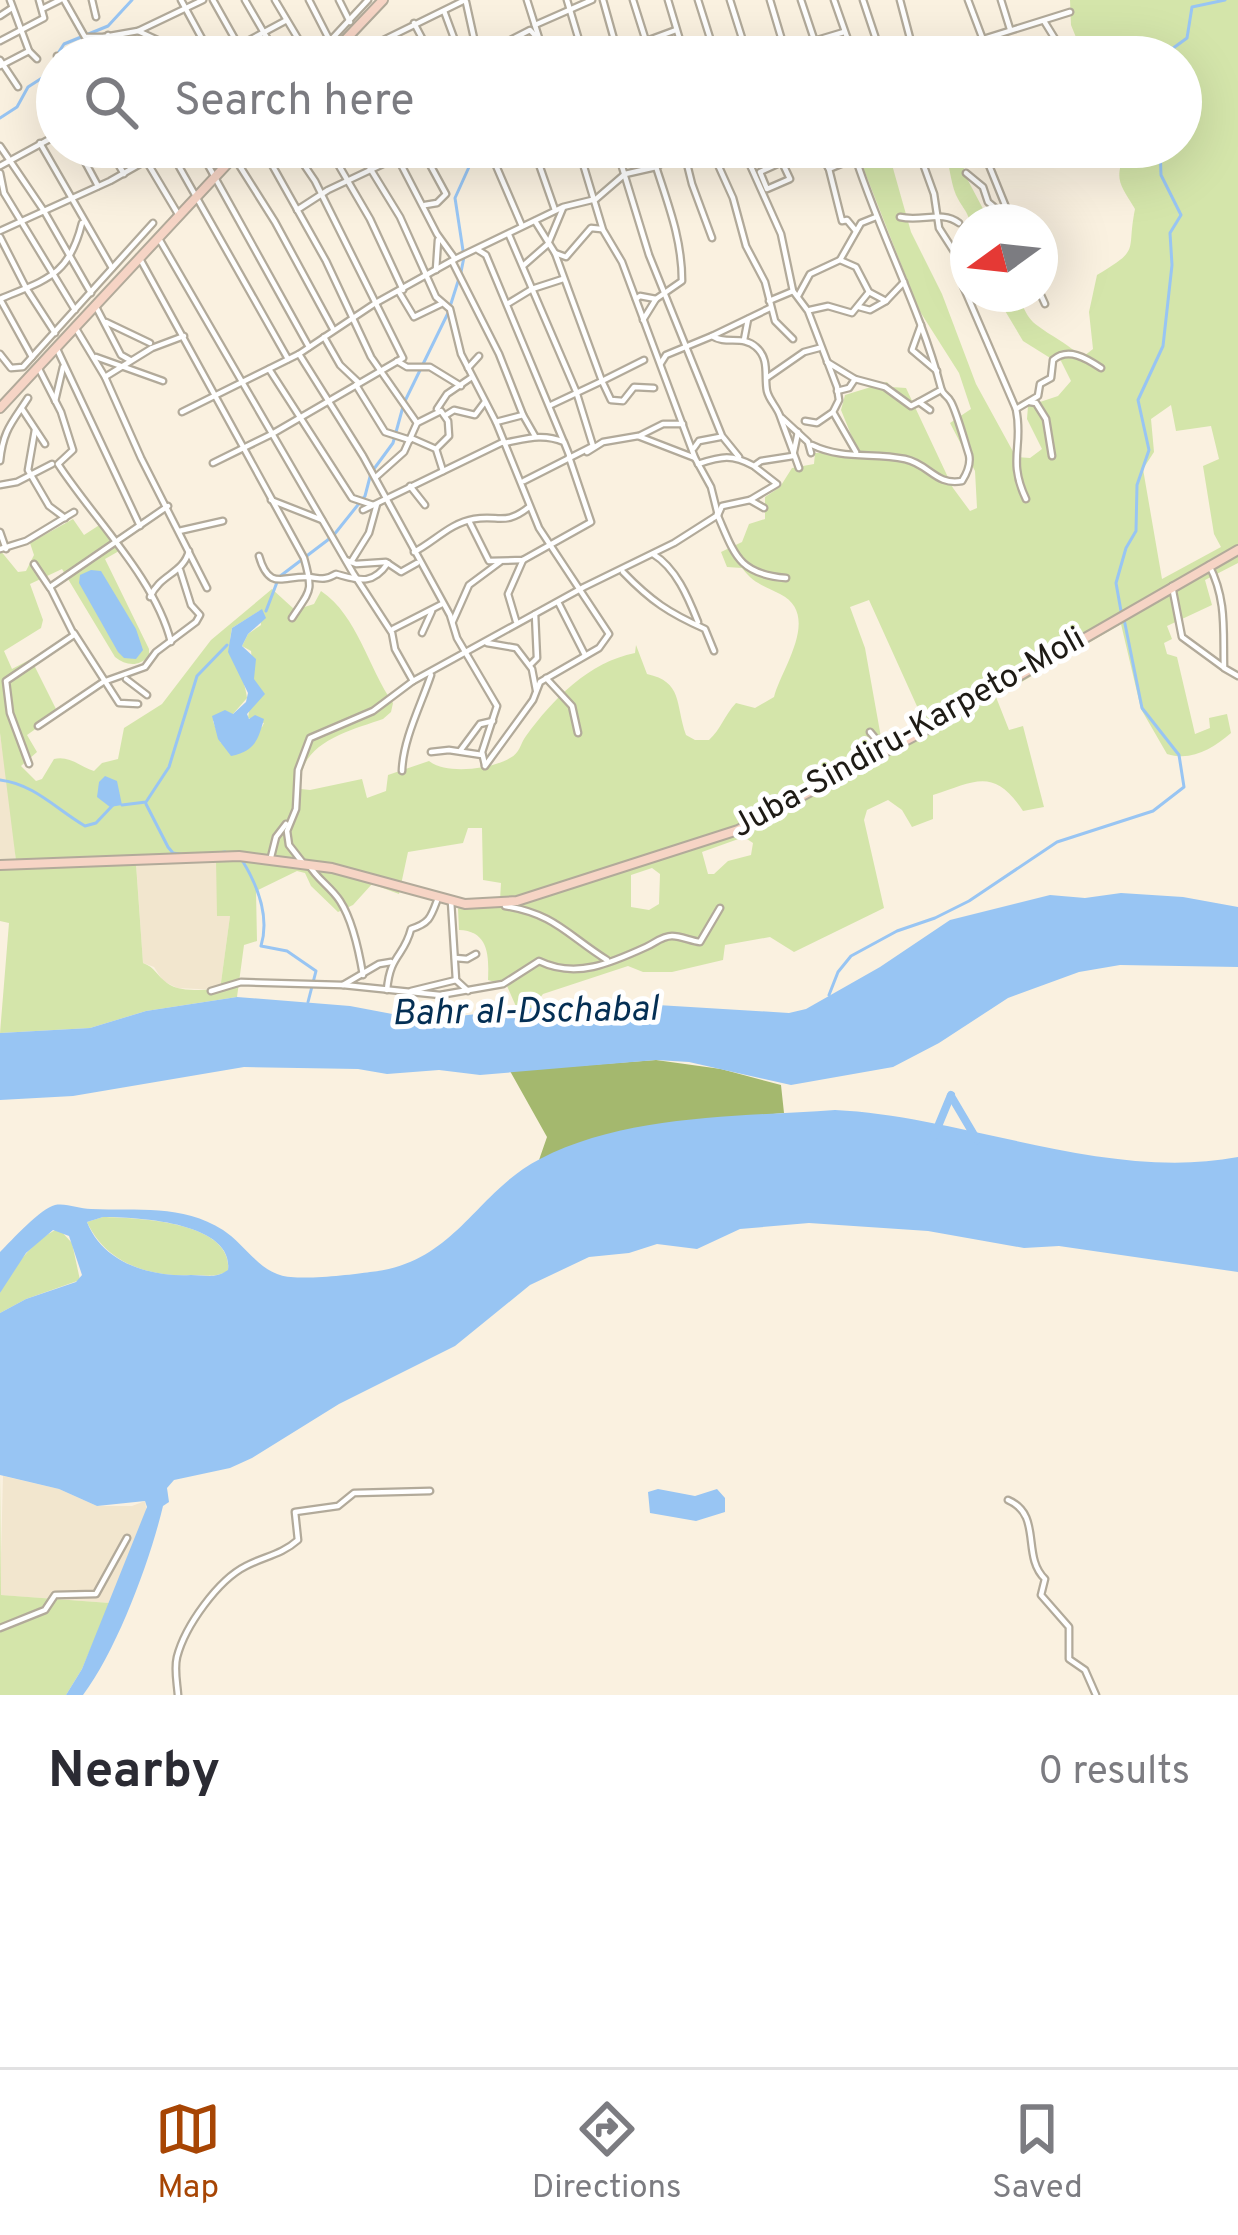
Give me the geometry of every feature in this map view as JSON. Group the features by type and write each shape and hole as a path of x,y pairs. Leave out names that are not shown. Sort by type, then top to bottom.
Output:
{"main road":[{"path":"343,36 371,3 383,0"},
{"path":"0,408 35,362 56,347 223,168"},
{"name":"Juba-Sindiru-Karpeto-Moli","path":"0,865 227,856 270,859 384,880 452,902 506,904 712,841 888,751 1238,550"}],"street":[{"path":"10,0 36,58"},
{"path":"0,40 44,18 39,0"},
{"path":"43,8 62,0 84,36"},
{"path":"92,0 96,17"},
{"path":"181,0 203,36"},
{"path":"106,36 138,31 203,0"},
{"path":"213,0 233,36"},
{"path":"244,0 264,34"},
{"path":"275,0 296,36"},
{"path":"309,0 327,36"},
{"path":"337,36 351,25 339,0"},
{"path":"391,36 465,0 476,36"},
{"path":"527,0 537,36"},
{"path":"567,0 577,36"},
{"path":"518,36 592,0"},
{"path":"603,0 613,36"},
{"path":"633,0 644,36"},
{"path":"668,0 678,36"},
{"path":"698,0 709,36"},
{"path":"730,0 741,36"},
{"path":"770,0 781,36"},
{"path":"801,0 813,36"},
{"path":"834,0 846,36"},
{"path":"863,0 875,36"},
{"path":"900,0 910,36"},
{"path":"968,0 981,36"},
{"path":"1001,0 1010,29"},
{"path":"0,16 13,8"},
{"path":"444,11 453,36"},
{"path":"988,36 1070,12"},
{"path":"261,36 285,21"},
{"path":"1044,21 1054,36"},
{"path":"414,22 421,36"},
{"path":"657,36 676,30"},
{"path":"138,31 149,36"},
{"path":"831,36 844,32"},
{"path":"18,87 1,63 29,51"},
{"path":"36,145 0,168 4,193 75,310"},
{"path":"0,146 91,292"},
{"path":"54,168 112,268"},
{"path":"88,168 98,186"},
{"path":"121,168 124,174"},
{"path":"55,332 26,288 0,234 134,168"},
{"path":"152,168 178,214"},
{"path":"182,168 289,358"},
{"path":"212,168 309,347"},
{"path":"240,168 334,330"},
{"path":"274,168 341,291 350,319 417,423"},
{"path":"213,463 403,358 305,168"},
{"path":"340,168 387,250 414,317 441,304"},
{"path":"299,354 386,498 453,621 460,643 495,699 494,721 482,755 485,766 545,677 599,648 609,634 530,507 468,368 450,309 441,304 400,217 369,168"},
{"path":"297,210 377,168"},
{"path":"403,168 499,354 523,415 538,436"},
{"path":"425,205 444,199 446,189 433,168"},
{"path":"498,168 521,226"},
{"path":"524,265 548,244 559,209 543,168"},
{"path":"585,168 603,230 622,262 718,514 746,568 759,577 786,578"},
{"path":"270,859 276,837 295,812 297,775 307,742 374,711 413,681 653,554 718,514 722,506 750,500 780,483 739,457 722,436 649,255 624,168"},
{"path":"182,412 299,354 374,304 453,260 559,209 596,199 626,174 652,168"},
{"path":"643,320 657,300 682,281 683,254 670,198 656,168"},
{"path":"688,168 712,238"},
{"path":"718,168 775,321 793,339"},
{"path":"751,168 781,234 796,293 808,311 839,400 833,412 817,422 805,421"},
{"path":"769,168 760,172 767,189 790,179 785,168"},
{"path":"782,418 811,449 852,457 909,459 926,465 940,481 962,481 969,456 859,168"},
{"path":"923,168 939,228 955,253 963,286 1016,409 1020,426 1013,461 1026,500"},
{"path":"965,172 983,188 988,202 1012,222 990,168"},
{"path":"829,169 842,221 847,220 856,231"},
{"path":"900,217 920,221 938,215 950,219"},
{"path":"661,364 666,355 796,293 810,274 840,260 861,224 877,217"},
{"path":"82,219 73,258 52,275 0,299 55,401 74,450 58,464 150,597 170,642"},
{"path":"535,221 555,253 611,400 622,401 634,387 654,388"},
{"path":"1,359 18,369 35,362 55,332 152,223"},
{"path":"555,253 566,257 591,228 603,230"},
{"path":"436,270 437,233"},
{"path":"509,235 576,391 592,446 522,483"},
{"path":"158,237 392,633 395,649 413,681"},
{"path":"461,512 472,520 487,560 523,560 591,522 551,405 486,255 478,250"},
{"path":"139,257 297,544 311,578 307,601 292,618"},
{"path":"840,260 856,267 869,292 886,301"},
{"path":"507,304 563,279"},
{"path":"859,307 870,310 904,282"},
{"path":"808,311 828,306 852,313 869,292"},
{"path":"636,299 640,296 672,307"},
{"path":"94,305 133,371 163,382"},
{"path":"744,340 748,319"},
{"path":"104,321 150,343"},
{"path":"921,325 912,350 938,370"},
{"path":"75,327 105,376 207,588"},
{"path":"105,376 142,353 184,336"},
{"path":"712,336 724,342 744,340 758,349 768,377 766,390 782,418 799,468"},
{"path":"324,337 385,431 436,449"},
{"path":"56,347 140,526"},
{"path":"768,377 819,348"},
{"path":"1016,409 1038,396 1040,383 1051,378 1053,360 1060,354 1068,352 1101,368"},
{"path":"142,353 155,358"},
{"path":"468,368 479,356"},
{"path":"95,357 126,363"},
{"path":"397,361 406,367 430,367 460,386"},
{"path":"551,405 644,361"},
{"path":"827,362 856,379 885,387 911,406 940,390"},
{"path":"55,401 65,364"},
{"path":"269,369 352,498 375,504"},
{"path":"436,449 449,436 442,413 449,393 472,377"},
{"path":"837,392 856,379"},
{"path":"344,392 364,401"},
{"path":"0,461 5,432 28,398"},
{"path":"374,478 402,454 417,423 454,410 475,415 485,401"},
{"path":"919,402 930,410"},
{"path":"1030,403 1036,403 1046,419 1052,456"},
{"path":"22,408 45,444"},
{"path":"833,412 856,452"},
{"path":"496,422 523,415"},
{"path":"538,436 554,419"},
{"path":"503,440 505,421"},
{"path":"569,457 614,438 638,436 663,424 683,424"},
{"path":"35,430 28,468 51,508 65,518"},
{"path":"793,456 798,432"},
{"path":"363,510 503,440 538,436 564,442"},
{"path":"638,436 697,461 739,457"},
{"path":"694,448 699,441 722,436"},
{"path":"436,449 442,471"},
{"path":"754,466 793,456"},
{"path":"0,484 52,464"},
{"path":"410,486 425,505"},
{"path":"272,500 322,520"},
{"path":"750,500 764,508"},
{"path":"348,561 369,533 375,504"},
{"path":"50,588 168,506"},
{"path":"413,552 436,541 446,530 472,520 511,520 530,507"},
{"path":"0,532 3,549 74,512"},
{"path":"179,531 223,521"},
{"path":"150,597 160,580 180,570 189,551"},
{"path":"653,554 683,586 714,651"},
{"path":"260,556 263,569 278,580 324,580 336,574 358,582 380,575 388,563"},
{"path":"453,621 469,586 502,559"},
{"path":"517,623 508,594 523,560"},
{"path":"348,561 388,563 401,572 418,561"},
{"path":"34,564 118,703 138,704"},
{"path":"1209,565 1219,584 1226,618 1224,668"},
{"path":"38,726 103,682 145,668 158,651 200,617 190,605 180,570"},
{"path":"621,570 652,602 687,624 699,625"},
{"path":"1172,586 1183,637 1238,676"},
{"path":"557,602 586,655"},
{"path":"392,629 442,604"},
{"path":"422,633 433,609"},
{"path":"530,665 537,652 535,614"},
{"path":"28,764 10,713 6,681 74,633"},
{"path":"500,633 530,665 536,689"},
{"path":"484,643 509,644"},
{"path":"402,771 406,742 432,672"},
{"path":"545,677 572,706 578,733"},
{"path":"120,678 134,682 147,695"},
{"path":"460,751 479,724 494,721"},
{"path":"870,732 879,747 888,751"},
{"path":"431,752 482,755"},
{"path":"290,820 289,845 340,902 363,975"},
{"path":"387,991 391,962 407,944 411,929 432,918 438,898"},
{"path":"452,902 455,980 467,991"},
{"path":"505,906 544,915 612,962"},
{"path":"211,991 241,982 343,985 440,995 467,991 503,984 539,961 569,970 612,962 664,938 700,942 720,908"},
{"path":"455,958 476,954"},
{"path":"343,985 391,962"},
{"path":"411,991 455,980"},
{"path":"178,1695 176,1659 197,1617 226,1579 298,1540 295,1512 338,1506 354,1493 430,1491"},
{"path":"1008,1500 1022,1508 1029,1523 1031,1558 1046,1582 1041,1595 1070,1627 1067,1655 1085,1670 1096,1695"},
{"path":"0,1628 45,1610 55,1595 96,1594 128,1538"}],"shaded area":[{"path":"0,733 11,807 16,862 0,862"},
{"path":"217,859 217,915 230,916 220,990 177,988 143,963 136,863"},
{"path":"3,1476 59,1489 97,1506 132,1506 145,1501 147,1514 110,1603 0,1595"}],"green space":[{"path":"1070,0 1238,0 1238,563 1205,580 1212,605 1167,626 1172,639 1164,643 1167,654 1177,657 1195,734 1210,728 1209,718 1227,714 1231,733 1193,755 1167,754 1141,709 1121,624 996,697 1009,730 1023,726 1044,807 1023,811 1003,788 983,781 933,795 933,819 912,827 902,810 888,800 867,810 864,820 884,908 794,952 770,937 725,945 723,960 672,972 643,972 628,966 543,994 532,1008 518,1011 507,986 488,980 482,940 459,930 458,909 464,899 500,900 501,883 483,880 482,828 468,828 463,843 408,852 399,894 372,884 353,905 338,912 311,886 305,873 297,871 256,891 257,941 244,945 237,997 146,1011 90,1028 0,1033 9,923 0,921 0,862 16,861 0,733 0,550 18,572 26,571 34,555 30,543 73,519 84,535 101,524 119,551 105,559 149,649 149,656 137,664 115,657 62,569 30,584 43,620 41,628 4,651 12,669 31,659 58,713 27,735 37,752 21,766 36,781 54,759 70,760 94,771 118,759 124,728 162,704 211,640 272,589 295,610 314,604 321,591 334,602 393,703 383,719 341,734 316,750 302,773 301,789 362,779 367,798 386,791 388,775 429,761 457,769 502,762 516,754 537,722 573,684 602,665 635,653 636,645 647,674 672,688 686,735 709,740 736,703 755,708 774,697 798,628 792,603 742,568 727,567 721,552 742,542 749,524 765,519 765,497 780,487 792,468 814,464 815,453 858,452 841,410 845,395 887,382 906,388 953,488 970,511 977,508 975,471 950,423 971,409 959,373 919,310 863,168 893,168 911,232 942,294 976,384 1016,457 1030,458 1042,449 1027,419 1028,406 1058,396 1071,381 1060,359 1055,361 1023,341 1006,312 1026,312 1078,354 1084,356 1093,349 1089,312 1097,275 1121,259 1131,242 1135,209 1120,180 1120,168 1202,168 1202,36 1075,36","holes":["1171,405 1176,431 1211,426 1219,459 1203,466 1214,534 1221,547 1162,579 1143,469 1154,452 1151,419","869,600 925,724 882,743 865,648 850,607","259,611 261,625 248,634 242,646 251,651 254,680 248,718 264,723 221,743 213,721 233,714 247,698 232,657 232,628","744,837 753,843 751,855 728,861 708,874 702,852","216,859 217,916 230,916 220,990 172,986 143,963 136,864","652,868 660,874 659,904 649,910 631,907 631,875"]},
{"path":"949,168 964,168 980,204 961,204"},
{"path":"656,1060 721,1069 781,1085 784,1113 629,1132 539,1160 547,1137 510,1071"},
{"path":"103,1217 159,1221 200,1232 226,1254 228,1271 175,1275 130,1265 105,1248 87,1222"},
{"path":"59,1229 72,1243 80,1280 0,1313 0,1293 9,1276 33,1246"},
{"path":"0,1475 1,1595 110,1603 66,1695 0,1695"}],"water":[{"path":"101,571 136,629 143,650 136,659 118,652 79,583 80,575"},
{"path":"262,609 266,618 242,646 256,659 254,679 265,694 247,714 249,719 255,715 264,719 254,744 231,756 218,739 212,716 225,710 233,714 246,702 248,693 228,652 232,628"},
{"path":"105,776 117,781 122,805 110,807 97,797"},
{"name":"Bahr al-Dschabal","path":"1121,893 1238,907 1238,967 1120,965 1079,972 1008,998 893,1067 791,1085 689,1062 656,1060 480,1075 439,1070 387,1074 244,1067 73,1096 0,1100 0,1033 90,1028 146,1011 237,997 350,1006 424,1020 592,1001 789,1013 806,1009 880,967 950,920 1050,895 1085,898"},
{"path":"835,1110 934,1123 1138,1161 1238,1157 1238,1272 1059,1246 1024,1248 928,1231 809,1223 740,1229 697,1249 657,1244 589,1257 530,1285 455,1346 339,1404 252,1458 230,1468 174,1480 167,1488 169,1502 163,1506 141,1578 108,1654 83,1695 66,1695 82,1669 147,1507 145,1501 97,1506 59,1489 0,1475 0,1313 76,1282 82,1275 69,1236 53,1230 26,1253 0,1293 0,1252 42,1212 60,1205 175,1212 223,1230 264,1267 280,1275 361,1273 399,1266 424,1255 517,1173 574,1144 684,1120","holes":["103,1217 159,1221 200,1232 226,1254 228,1270 215,1276 175,1275 130,1265 94,1236 87,1222"]},
{"path":"658,1489 695,1496 717,1489 725,1498 725,1512 696,1521 650,1513 648,1492"}],"waterway":[{"path":"84,36 108,26 132,0"},
{"path":"1187,36 1192,7 1225,0"},
{"path":"0,118 17,107 36,82"},
{"path":"266,611 279,577 333,536 365,496 371,473 393,443 404,403 448,313 461,272 464,257 455,198 469,168"},
{"path":"1121,611 1116,583 1136,531 1137,485 1149,450 1138,400 1163,346 1172,265 1170,233 1181,215 1161,168"},
{"path":"829,995 851,956 969,901 1057,842 1153,811 1184,787 1179,755 1142,708 1124,619"},
{"path":"122,805 146,802 169,767 197,676 227,645"},
{"path":"0,780 34,792 85,826 96,823 113,805"},
{"path":"146,804 168,847 185,855"},
{"path":"213,854 225,852"},
{"path":"242,860 261,902 261,946 287,951 316,971 308,1002"},
{"path":"934,1136 951,1095"},
{"path":"951,1096 977,1140"}]}
